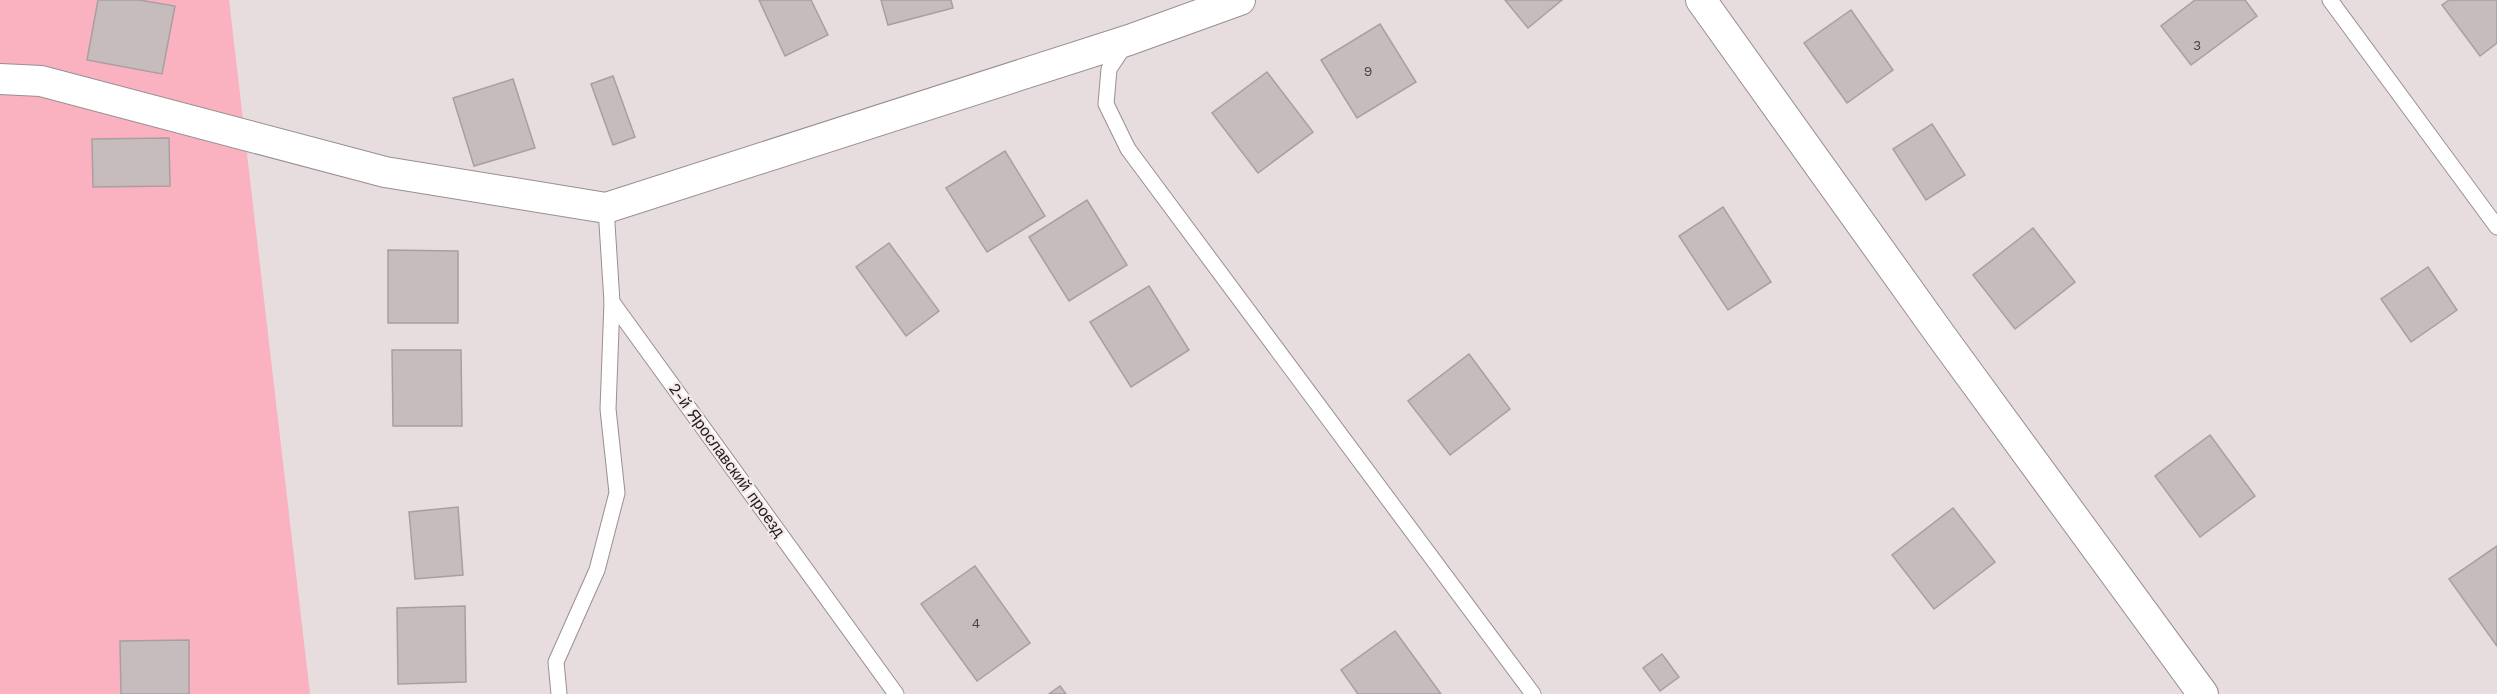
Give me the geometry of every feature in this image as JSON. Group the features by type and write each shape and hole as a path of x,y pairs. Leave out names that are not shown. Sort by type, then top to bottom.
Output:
{"street":[{"path":"0,79 41,81 385,172 606,208 1128,39 1240,0"},
{"path":"1701,0 1942,337 2203,694"}],"lane":[{"path":"2330,0 2497,227"},
{"path":"1128,39 1109,69 1106,105 1128,149 1533,694"},
{"path":"559,694 556,662 597,570 617,494 608,409 612,302 606,208"},
{"name":"2-й Ярославский проезд","path":"612,302 896,694"}],"shaded area":[{"path":"0,0 229,0 310,694 0,694"}],"building":[{"path":"98,0 139,0 175,6 162,74 87,60"},
{"path":"759,0 811,0 828,35 785,56"},
{"path":"881,0 951,0 953,8 888,25"},
{"path":"1505,0 1562,0 1528,28"},
{"path":"2195,0 2245,0 2257,16 2191,65 2161,26"},
{"path":"2449,0 2497,0 2497,43 2480,56 2442,5"},
{"path":"1851,10 1893,70 1847,103 1804,43"},
{"path":"1380,24 1416,82 1357,118 1321,60"},
{"path":"1267,72 1313,132 1258,173 1212,113"},
{"path":"613,76 635,137 613,145 591,84"},
{"path":"513,79 535,148 474,166 453,98"},
{"path":"1932,124 1965,175 1926,200 1893,149"},
{"path":"169,138 170,186 93,187 92,139"},
{"path":"1005,151 1045,216 987,252 946,188"},
{"path":"1087,200 1127,265 1069,301 1029,237"},
{"path":"1723,207 1771,282 1728,310 1679,236"},
{"path":"2033,228 2075,282 2015,329 1973,275"},
{"path":"889,243 939,311 906,336 856,267"},
{"path":"388,250 458,251 458,323 388,323"},
{"path":"2428,267 2457,310 2411,342 2381,299"},
{"path":"1149,286 1189,350 1131,387 1090,322"},
{"path":"392,350 461,350 462,426 393,426"},
{"path":"1469,354 1510,409 1450,455 1408,401"},
{"path":"2210,435 2255,496 2200,537 2155,476"},
{"path":"458,507 463,575 415,579 409,512"},
{"path":"1953,508 1995,562 1934,609 1892,555"},
{"path":"2497,546 2497,646 2449,579"},
{"path":"975,566 1030,643 977,681 921,604"},
{"path":"465,606 466,682 398,684 397,608"},
{"path":"1395,631 1441,694 1358,694 1341,670"},
{"path":"189,640 189,694 121,694 120,641"},
{"path":"1662,654 1679,677 1660,691 1643,668"},
{"path":"1060,686 1066,694 1049,694"}]}
